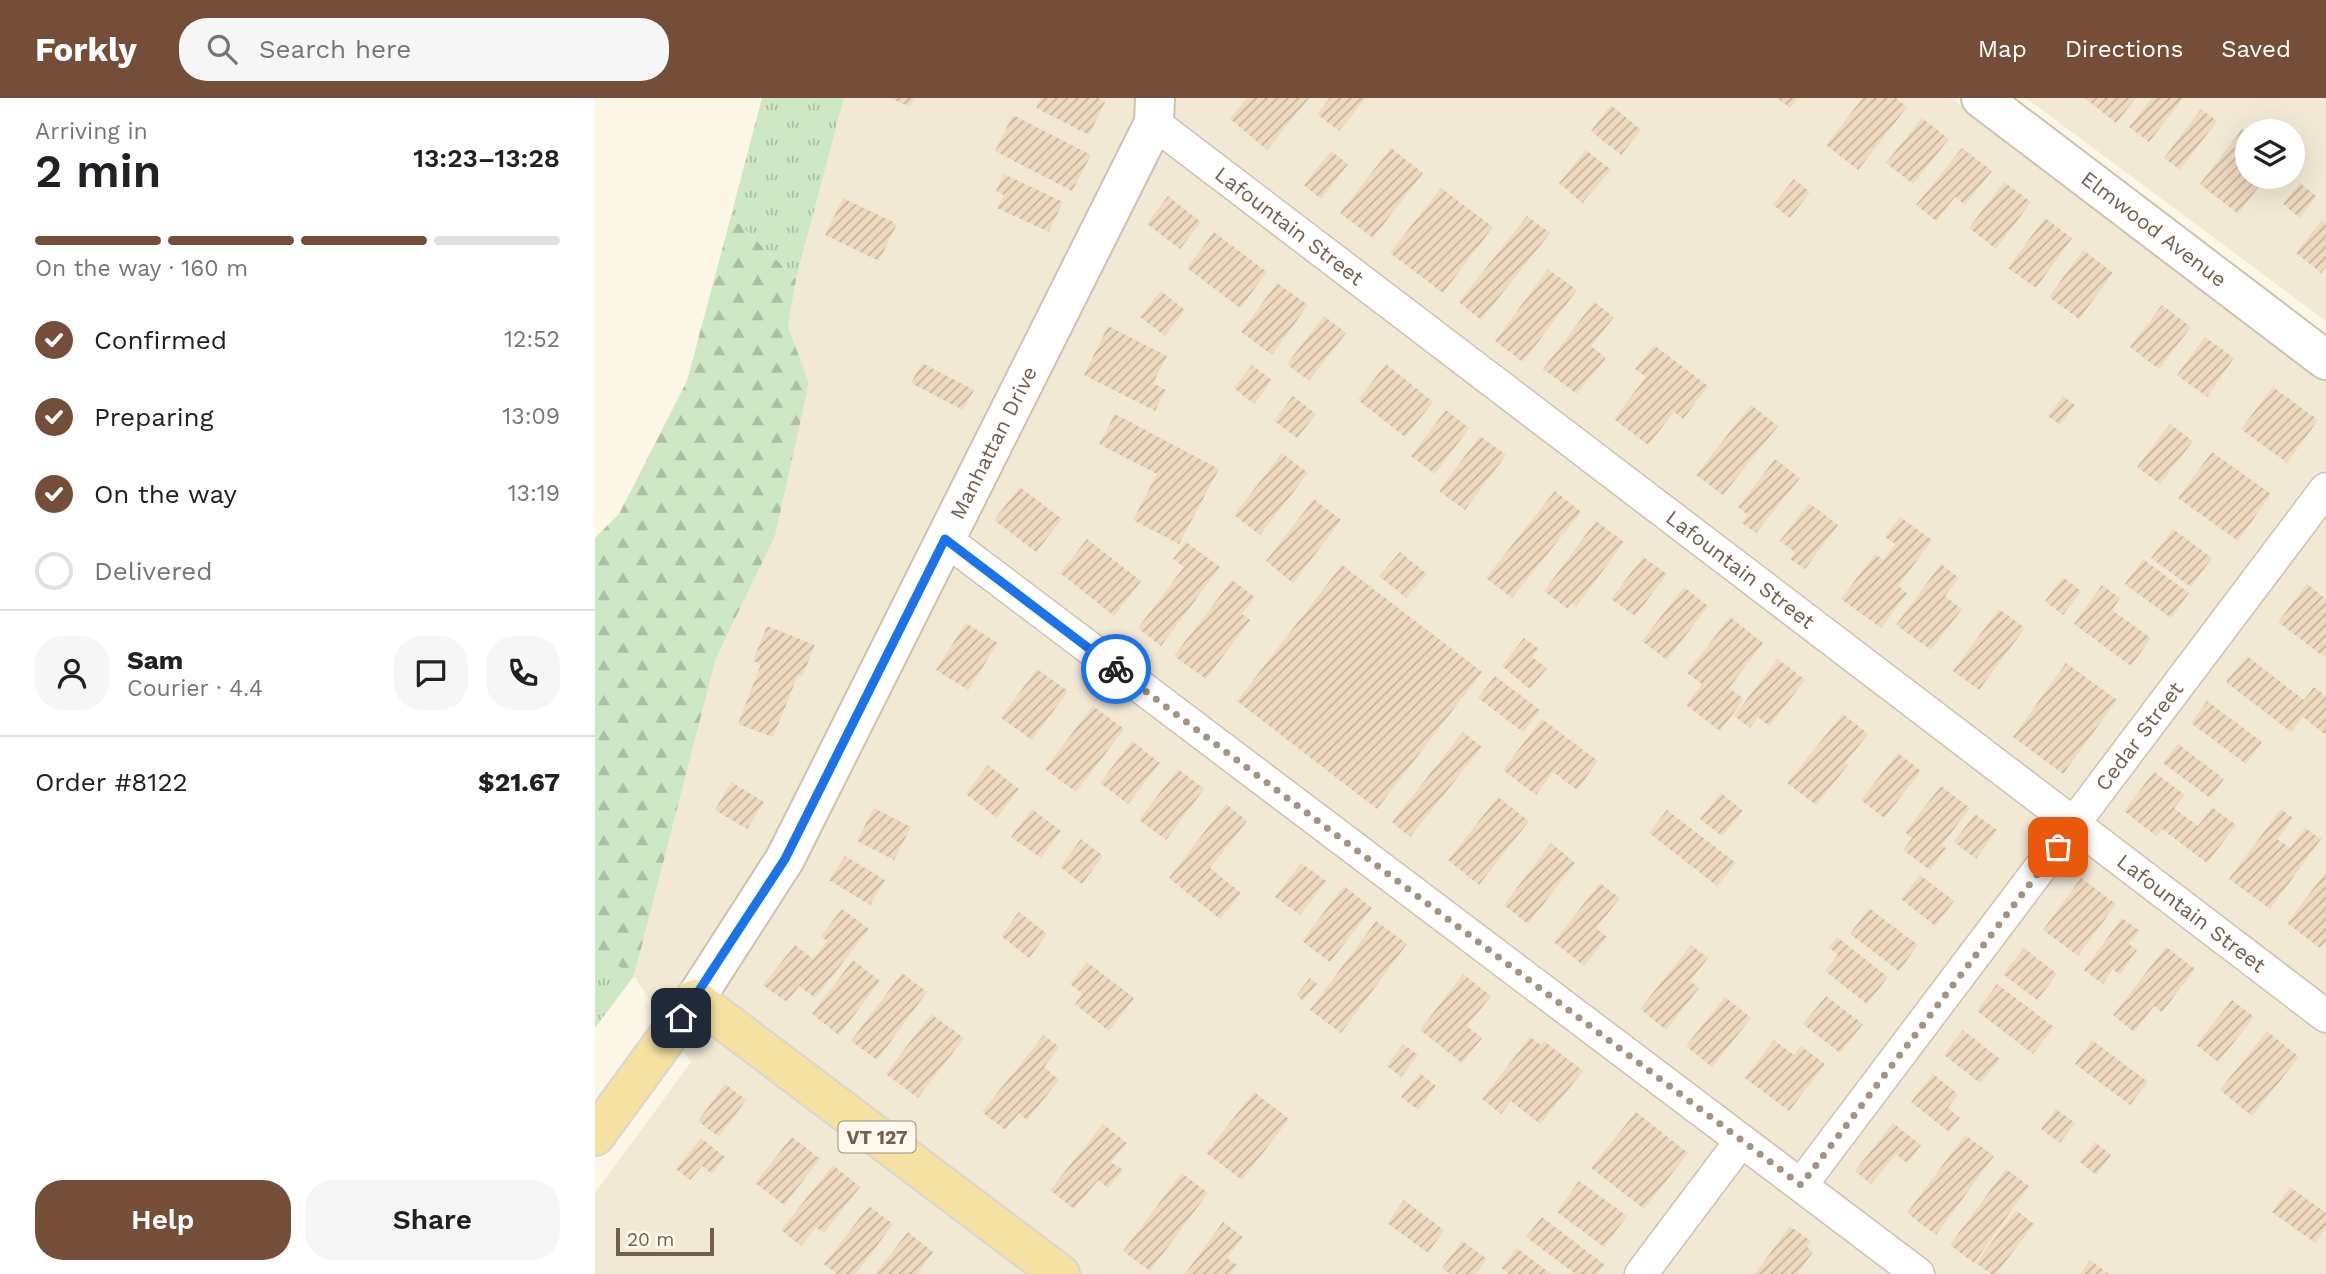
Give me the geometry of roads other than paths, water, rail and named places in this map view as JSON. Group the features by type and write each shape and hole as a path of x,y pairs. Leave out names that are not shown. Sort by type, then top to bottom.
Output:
{"main road":[{"name":"Manhattan Drive","path":"595,1136 695,999"},
{"name":"VT 127","path":"695,999 1060,1274"}],"street":[{"name":"Elmwood Avenue","path":"1981,98 2326,360"},
{"name":"Manhattan Drive","path":"695,999 785,859 945,539 1154,110"},
{"name":"Lafountain Street","path":"1154,110 2075,825 2326,1016"},
{"name":"Cedar Street","path":"1801,1185 2326,489"},
{"path":"945,539 1918,1274"},
{"path":"1641,1274 1741,1141"}]}
